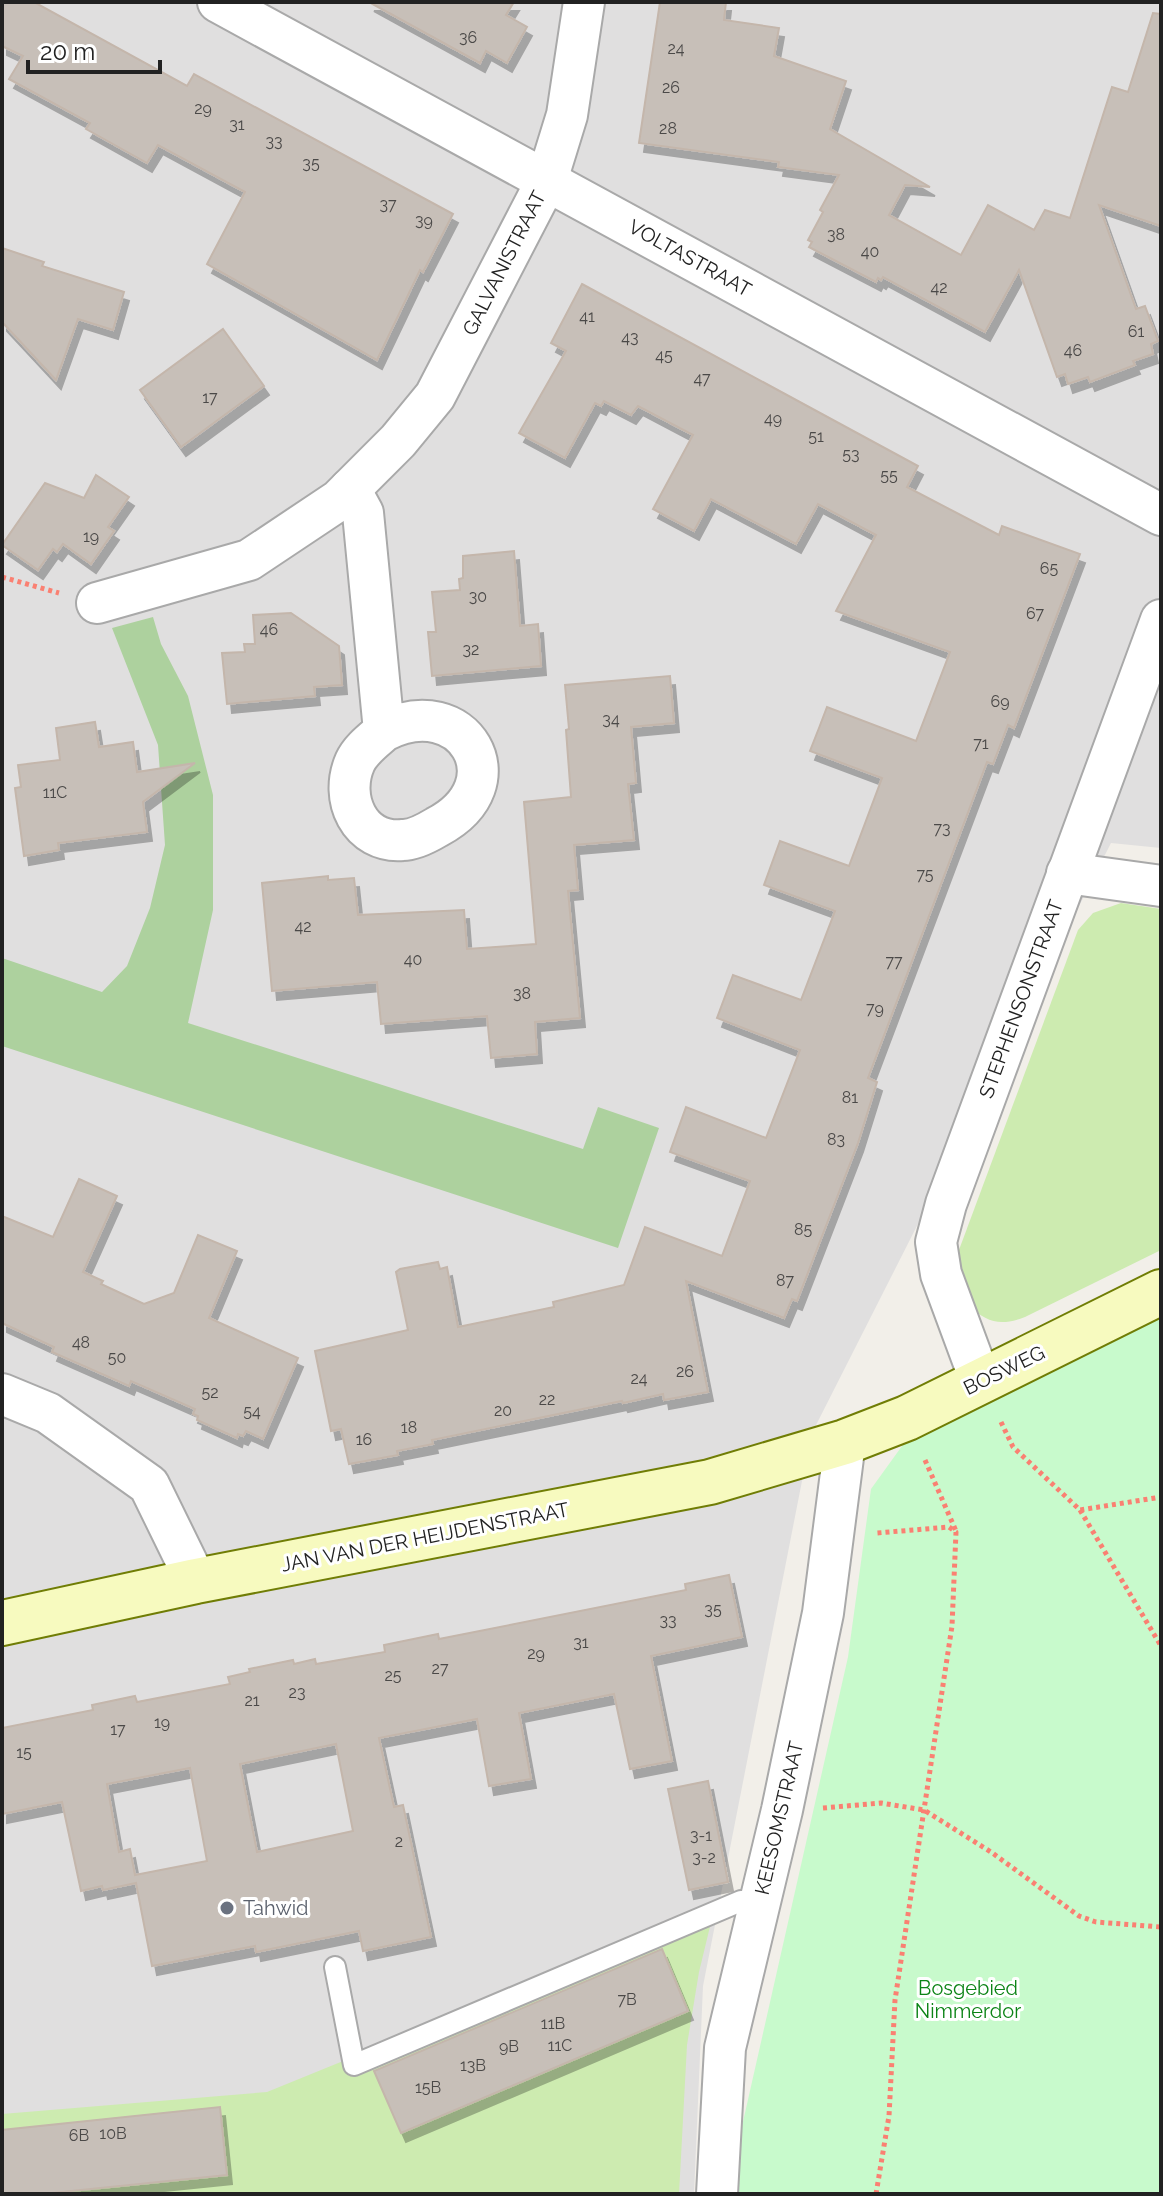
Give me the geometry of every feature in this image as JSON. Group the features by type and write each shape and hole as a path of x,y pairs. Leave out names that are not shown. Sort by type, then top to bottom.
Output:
{"street":[{"name":"VOLTASTRAAT","path":"218,2 1161,515"},
{"name":"GALVANISTRAAT","path":"97,603 249,560 339,500 398,441 435,396 547,180 567,115 584,2"},
{"path":"350,489 363,513 384,731"},
{"name":"STEPHENSONSTRAAT","path":"981,1382 941,1274 936,1242 946,1204 1161,620"},
{"path":"1067,873 1161,886"},
{"name":"BOSWEG","path":"845,1442 907,1418 1161,1292"},
{"path":"2,1394 48,1413 149,1485 196,1581"},
{"name":"JAN VAN DER HEIJDENSTRAAT","path":"2,1623 196,1581 710,1482 845,1442"},
{"name":"KEESOMSTRAAT","path":"717,2194 725,2048 782,1810 823,1613 845,1442"}],"lane":[{"path":"335,1967 354,2065 741,1901 760,1904"}],"path":[{"path":"2,577 97,603"},
{"path":"981,1382 1013,1447 1080,1510 1161,1646"},
{"path":"876,2194 889,2116 895,2000 952,1626 956,1532 907,1418"},
{"path":"1080,1510 1161,1497"},
{"path":"832,1537 949,1527 956,1532"},
{"path":"782,1810 881,1803 924,1810 991,1852 1079,1916 1096,1922 1161,1927"}],"shaded area":[{"path":"2,2 1161,2 1161,848 1111,843 811,1435 703,1986 694,2194 2,2194"}],"green space":[{"path":"153,617 161,644 188,696 213,795 213,910 188,1023 583,1149 598,1107 659,1128 618,1248 2,1046 2,958 102,992 127,966 150,908 165,845 158,745 112,628"},
{"path":"1121,903 1161,909 1161,1250 1025,1317 1008,1322 994,1321 966,1305 956,1258 1078,930 1093,913"},
{"name":"Bosgebied Nimmerdor","path":"1161,1310 1161,2194 731,2194 733,2166 848,1657 871,1489 915,1428"},
{"path":"714,1910 699,1972 687,2045 679,2194 2,2194 2,2114 267,2092"}],"building":[{"path":"2,2 34,2 187,86 194,74 453,214 423,272 420,270 377,360 207,264 245,192 158,145 147,163 86,129 90,123 9,79 23,56 2,46"},
{"path":"369,2 514,2 506,15 527,27 507,63 486,51 480,63"},
{"path":"660,2 726,2 724,20 779,28 774,56 846,81 830,129 930,187 905,185 889,215 961,255 988,205 1034,230 1045,210 1070,218 1112,87 1128,92 1153,13 1161,14 1161,226 1099,205 1136,309 1145,306 1158,341 1151,344 1153,354 1133,361 1135,365 1090,382 1088,377 1068,384 1065,374 1057,377 1019,270 985,332 883,277 876,282 809,247 812,242 808,240 823,212 820,210 839,175 778,167 779,162 639,143"},
{"path":"2,248 44,262 42,266 124,292 113,330 78,319 56,380 2,322"},
{"path":"582,284 918,466 907,487 999,535 1002,526 1080,554 1014,728 1008,725 993,764 987,762 868,1078 877,1082 858,1143 797,1301 792,1299 784,1318 686,1281 708,1392 664,1400 663,1394 622,1401 432,1440 433,1444 397,1451 398,1455 349,1464 341,1429 331,1431 315,1351 408,1330 396,1272 400,1269 438,1262 440,1269 447,1267 458,1327 554,1307 553,1302 624,1285 645,1227 722,1256 750,1181 670,1152 686,1107 766,1138 800,1050 717,1018 733,975 801,1000 835,911 764,885 780,841 849,866 882,778 810,751 827,707 916,741 950,652 836,611 876,535 818,504 796,544 711,499 694,531 653,509 693,435 638,406 631,415 604,401 601,406 595,403 565,458 519,433 566,351 551,343"},
{"path":"223,329 264,386 181,447 140,390"},
{"path":"96,475 129,497 108,527 114,531 91,564 63,544 57,552 53,549 38,570 2,545 45,483 84,498"},
{"path":"514,551 520,626 538,624 541,666 432,676 428,632 436,632 432,592 460,590 463,556"},
{"path":"291,613 339,646 342,685 314,687 315,696 227,704 222,653 245,652 244,644 255,644 253,615"},
{"path":"670,676 674,723 631,727 636,783 628,784 634,840 574,845 578,890 568,891 580,1018 535,1022 537,1054 491,1058 487,1016 381,1024 377,982 272,991 262,883 328,876 328,880 354,878 358,915 464,910 467,949 536,944 524,802 571,797 565,685"},
{"path":"95,722 99,747 133,742 137,772 195,763 143,802 147,832 58,843 59,850 24,856 15,788 21,787 18,765 60,760 56,728"},
{"path":"79,1179 117,1196 83,1272 144,1304 174,1293 198,1235 237,1251 209,1318 298,1358 263,1439 246,1431 243,1436 238,1434 237,1438 197,1420 198,1416 193,1414 195,1409 131,1381 129,1386 52,1352 54,1347 2,1323 2,1216 53,1237"},
{"path":"729,1575 742,1637 651,1656 672,1761 630,1769 614,1694 519,1713 531,1779 489,1786 477,1719 379,1738 394,1807 403,1805 431,1937 363,1951 359,1931 256,1952 255,1946 152,1966 136,1883 81,1891 62,1802 2,1814 2,1728 93,1710 92,1705 135,1696 137,1702 230,1684 228,1677 250,1672 249,1669 293,1660 294,1664 315,1659 316,1664 385,1652 384,1645 438,1634 439,1639 686,1590 685,1584","holes":["336,1744 353,1831 257,1852 240,1764","190,1768 207,1861 135,1875 130,1849 119,1852 107,1784"]},
{"path":"708,1781 728,1882 689,1890 668,1789"},
{"path":"662,1949 688,2011 401,2133 374,2071"},
{"path":"220,2107 227,2175 42,2194 2,2194 2,2130"}],"place":[{"name":"Tahwid","path":"227,1908"}]}
